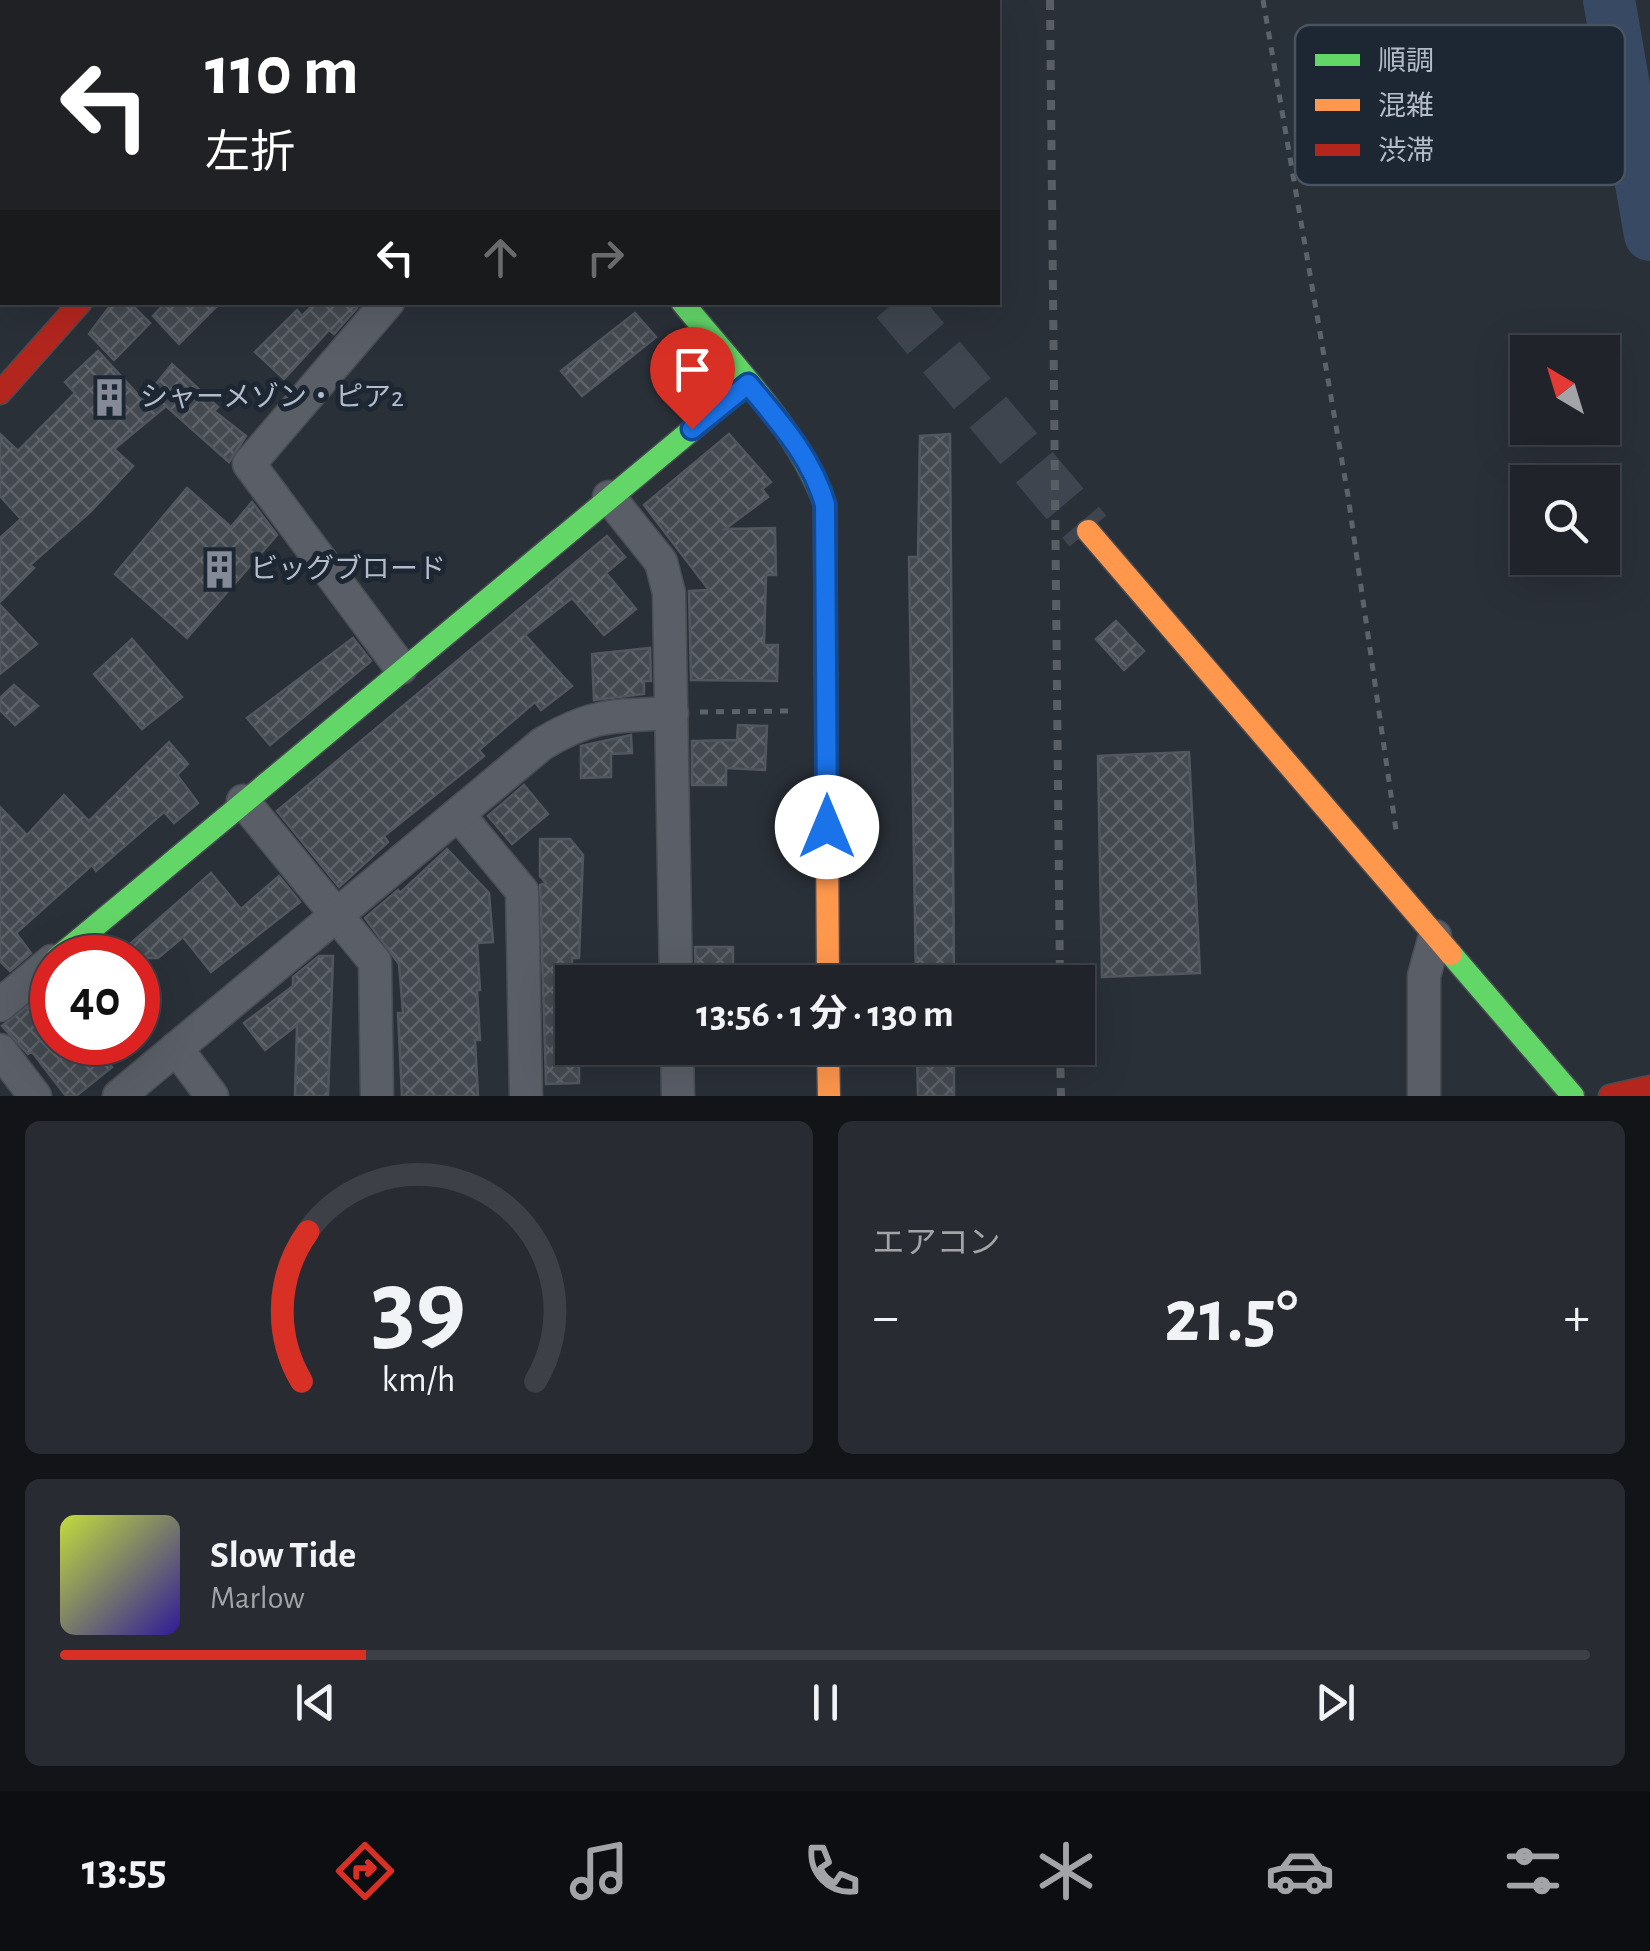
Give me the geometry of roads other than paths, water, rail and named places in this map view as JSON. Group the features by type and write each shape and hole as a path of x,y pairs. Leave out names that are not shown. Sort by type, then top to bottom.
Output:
{"street":[{"path":"4,382 78,305"},
{"path":"385,305 249,464 401,668"},
{"path":"684,305 800,449 817,477 825,504 828,965"},
{"path":"84,935 748,384"},
{"path":"609,497 660,562 669,593 676,965"},
{"path":"1088,531 1573,1096"},
{"path":"119,1096 542,744 574,724 599,718 672,713"},
{"path":"243,801 374,962 377,1096"},
{"path":"458,814 522,891 526,1096"},
{"path":"1424,1096 1424,976 1435,936"},
{"path":"0,1005 30,980"},
{"path":"176,1048 212,1096"},
{"path":"0,1050 35,1096"},
{"path":"677,1065 678,1096"},
{"path":"828,1065 829,1096"},
{"path":"1610,1096 1650,1087"}],"waterway":[{"path":"1609,0 1613,25"},
{"path":"1625,92 1650,235"}],"tunnel":[{"path":"898,305 1088,531"}],"railway":[{"path":"1050,0 1060,965"},
{"path":"1060,1065 1061,1096"}],"place":[{"name":"シャーメゾン・ピア2","path":"110,398"},
{"name":"ビッグブロード","path":"220,570"}]}
